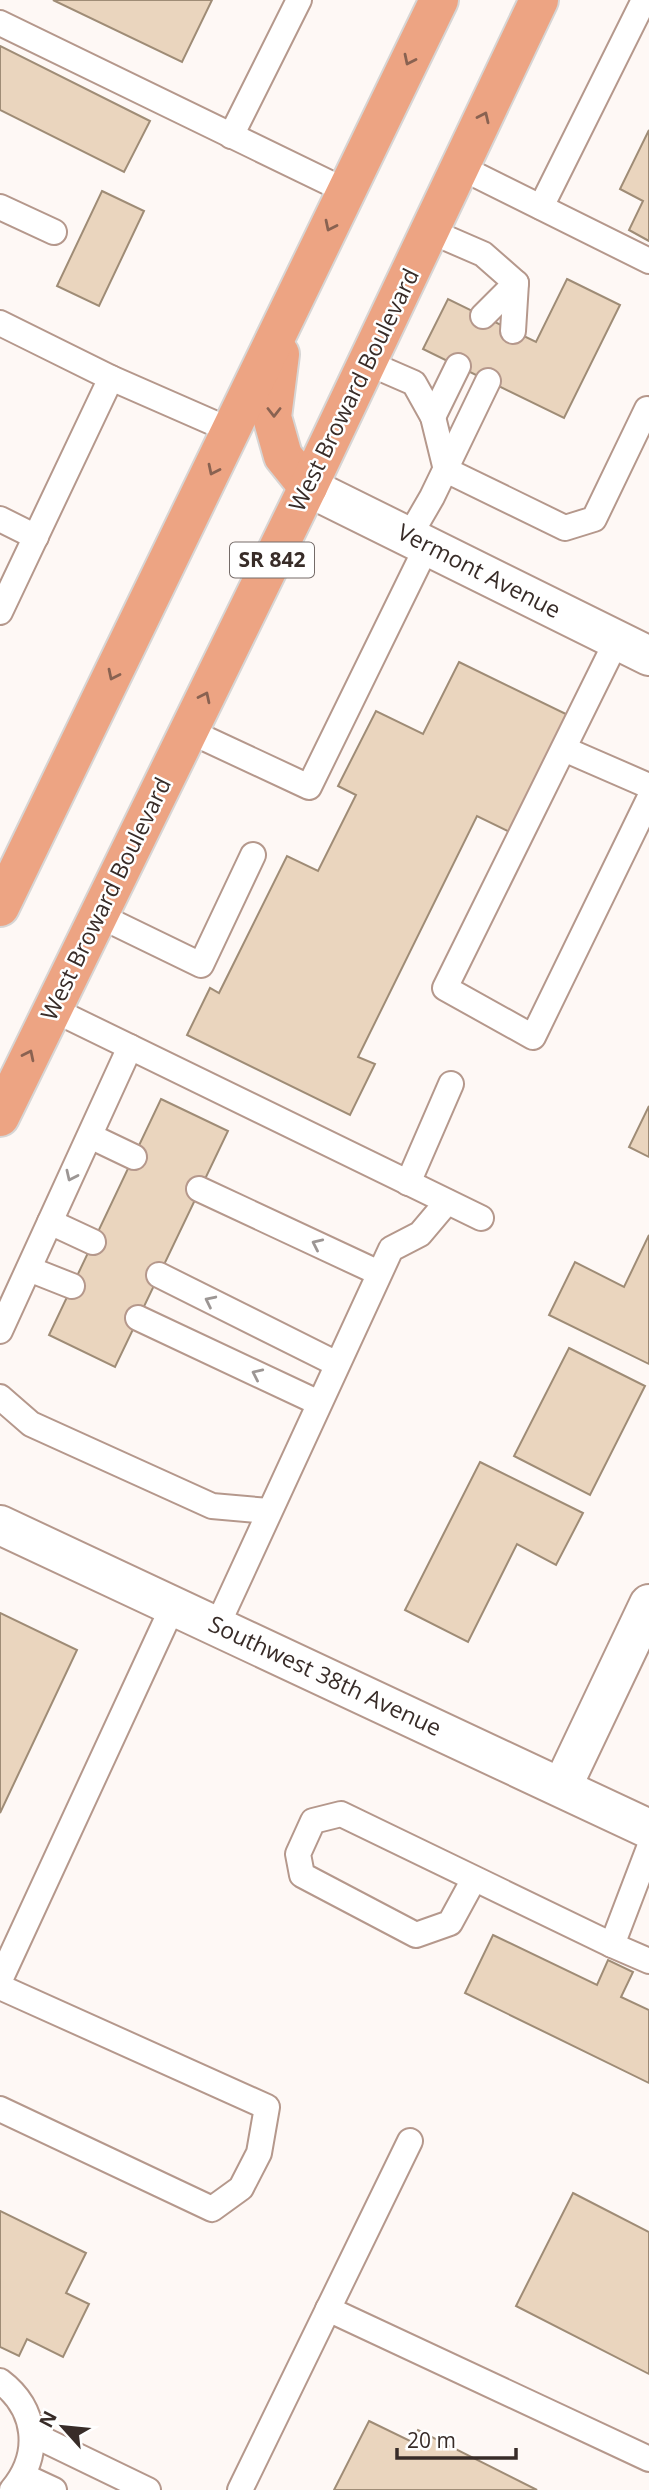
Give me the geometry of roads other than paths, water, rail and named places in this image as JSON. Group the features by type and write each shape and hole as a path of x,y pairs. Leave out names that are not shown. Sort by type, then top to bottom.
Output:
{"main road":[{"path":"0,907 439,0"},
{"name":"West Broward Boulevard","path":"0,1117 368,363 539,0"},
{"path":"285,320 272,417 282,456 308,487"}],"street":[{"name":"Vermont Avenue","path":"308,487 633,648"},
{"name":"Southwest 38th Avenue","path":"0,1525 649,1829"},
{"path":"562,1787 649,1604"}],"lane":[{"path":"232,135 299,0"},
{"path":"541,208 644,0"},
{"path":"0,23 346,191"},
{"path":"460,167 649,261"},
{"path":"0,207 54,232"},
{"path":"430,231 483,254 516,283"},
{"path":"483,316 516,283"},
{"path":"513,331 516,283"},
{"path":"0,323 111,378 232,431"},
{"path":"368,363 414,383 433,417 446,470"},
{"path":"188,731 309,787 418,541 446,470 484,391 454,376 433,417"},
{"path":"0,612 111,378"},
{"path":"446,470 565,528 594,519 647,410"},
{"path":"0,519 36,537"},
{"path":"633,648 564,749 445,988 533,1037 649,799"},
{"path":"564,749 649,786"},
{"path":"98,915 201,965 253,855"},
{"path":"52,1009 481,1219"},
{"path":"0,1331 130,1047"},
{"path":"408,1183 451,1084"},
{"path":"90,1136 134,1157"},
{"path":"200,1189 379,1273"},
{"path":"216,1626 391,1249 420,1234 447,1202"},
{"path":"50,1222 93,1242"},
{"path":"29,1269 72,1286"},
{"path":"159,1275 337,1364"},
{"path":"138,1318 319,1403"},
{"path":"0,1397 31,1424 212,1506 269,1511"},
{"path":"0,1980 173,1606"},
{"path":"474,1879 450,1923 416,1935 302,1875 298,1854 313,1821 341,1814 649,1961"},
{"path":"612,1945 649,1848"},
{"path":"0,1987 267,2107 259,2153 241,2189 212,2209 0,2109"},
{"path":"240,2490 410,2141"},
{"path":"328,2309 649,2459"},
{"path":"0,2381 16,2393 30,2419 32,2448 18,2483 54,2490"},
{"path":"32,2434 148,2490"}]}
